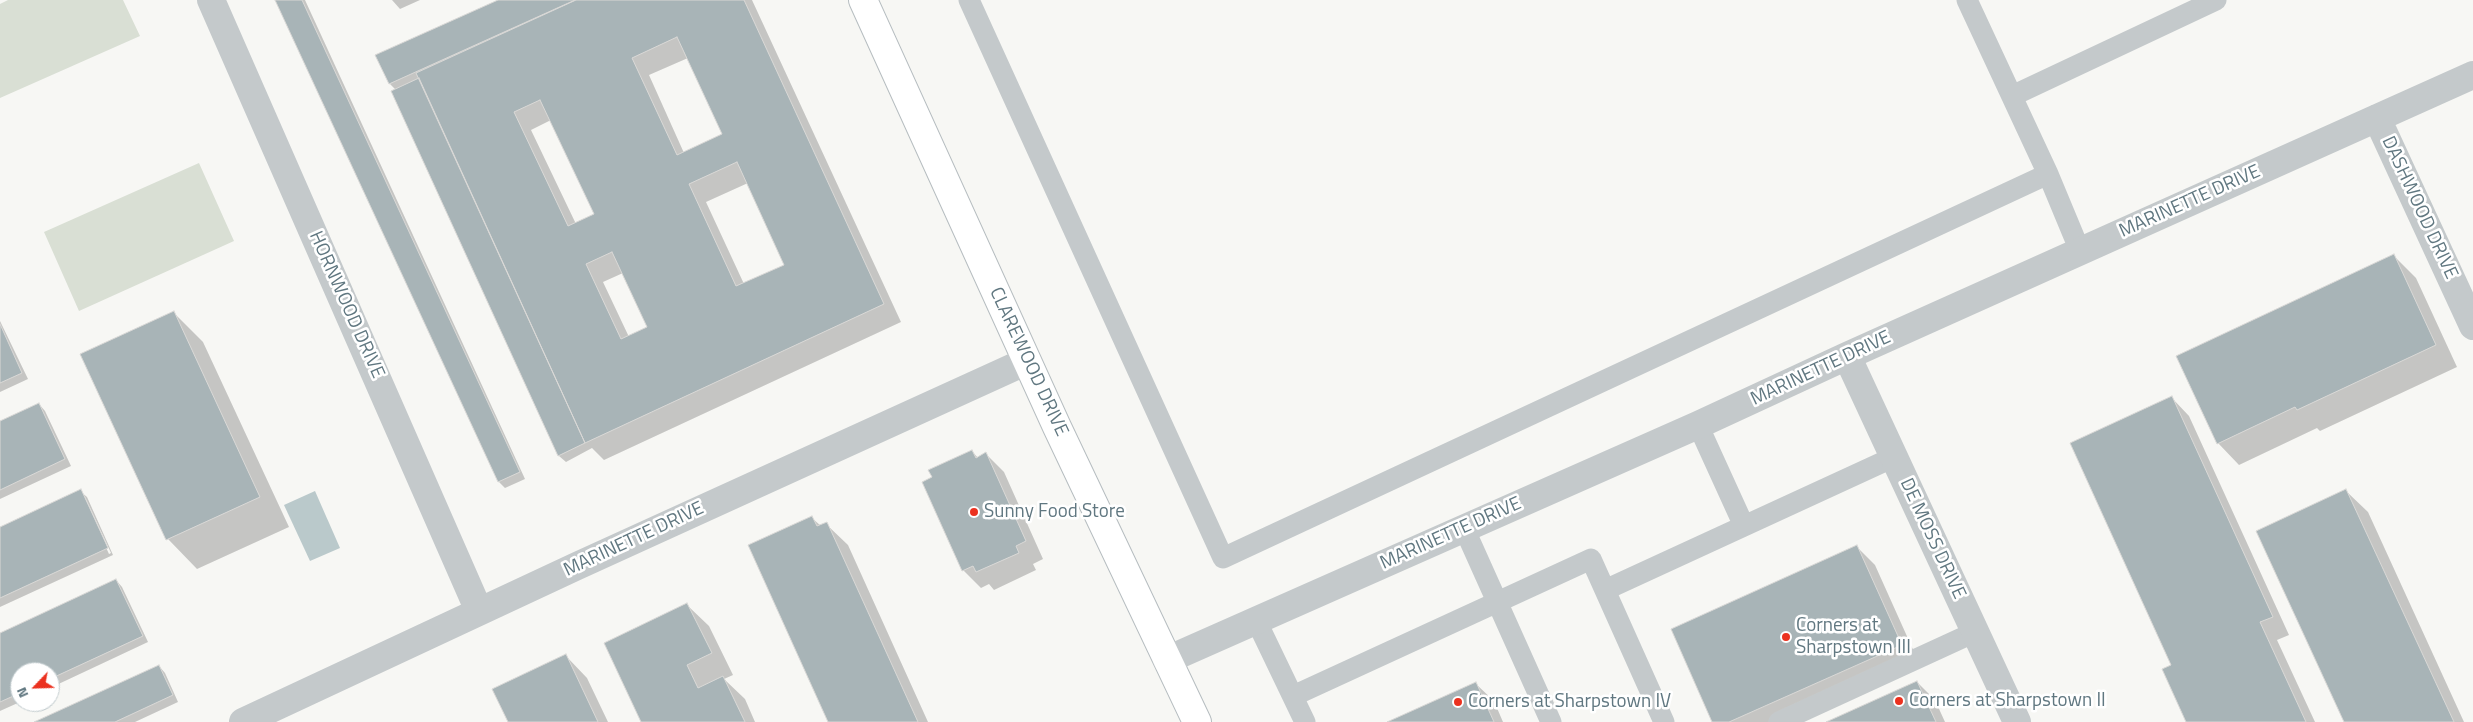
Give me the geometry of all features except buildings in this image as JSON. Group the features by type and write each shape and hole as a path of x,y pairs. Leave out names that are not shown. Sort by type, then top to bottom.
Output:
{"street":[{"name":"HORNWOOD DRIVE","path":"212,0 479,611"},
{"name":"CLAREWOOD DRIVE","path":"863,0 1027,361 1197,722"},
{"name":"MARINETTE DRIVE","path":"1167,660 1698,425 1847,356 2473,75"},
{"name":"DASHWOOD DRIVE","path":"2377,118 2473,326"},
{"name":"DE MOSS DRIVE","path":"1847,356 2016,722"},
{"name":"MARINETTE DRIVE","path":"243,722 479,611 1027,361"}],"lane":[{"path":"969,0 1223,558 2048,174"},
{"path":"1967,0 2048,174 2080,251"},
{"path":"2012,96 2216,0"},
{"path":"1698,425 1744,526"},
{"path":"1605,590 1894,457"},
{"path":"1464,528 1551,722"},
{"path":"1293,696 1591,559 1664,722"},
{"path":"1256,620 1305,722"},
{"path":"1779,722 1975,632"}],"shaded area":[{"path":"8,0 123,0 140,36 0,98 0,4"},
{"path":"199,163 234,241 79,311 44,232"},
{"path":"315,491 340,548 310,561 284,505"}],"place":[{"name":"Sunny Food Store","path":"974,512"},
{"name":"Corners at Sharpstown III","path":"1786,637"},
{"name":"Corners at Sharpstown II","path":"1899,701"},
{"name":"Corners at Sharpstown IV","path":"1458,702"}]}
